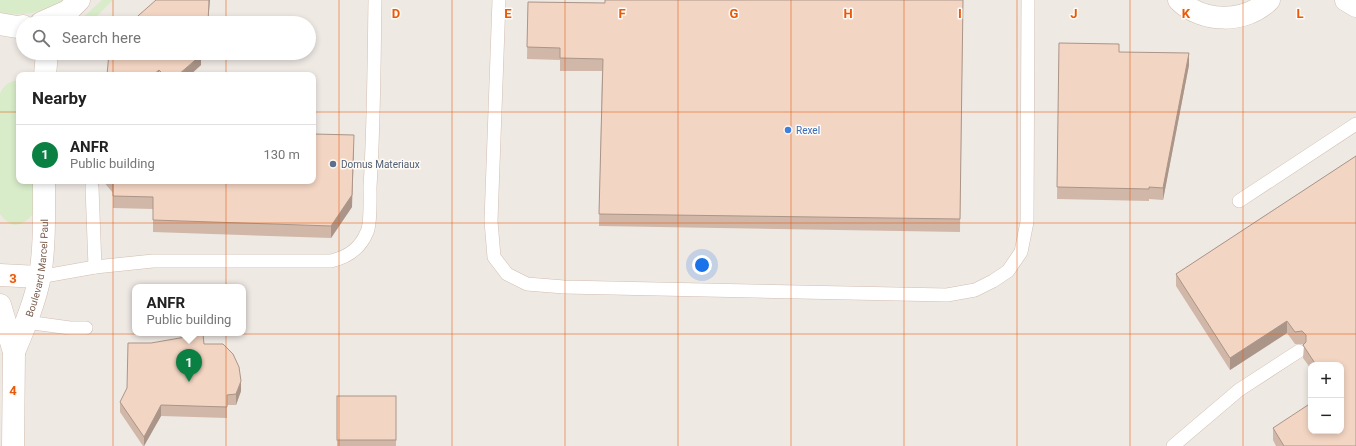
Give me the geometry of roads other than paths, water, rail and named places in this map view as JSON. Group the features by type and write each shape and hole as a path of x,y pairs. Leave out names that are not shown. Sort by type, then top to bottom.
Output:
{"street":[{"path":"1179,0 1185,6 1204,16 1225,18 1246,15 1264,5 1268,0"},
{"path":"1346,0 1356,6"},
{"path":"58,16 70,11"},
{"path":"0,24 16,27"},
{"path":"45,72 46,60"},
{"name":"Boulevard Marcel Paul","path":"14,352 26,322 40,278 44,236 44,184"},
{"path":"0,275 40,278"},
{"name":"Boulevard Marcel Paul","path":"0,306 14,352 13,446"}],"lane":[{"path":"40,278 95,267 153,261 330,261 343,258 353,252 362,242 368,230 372,157 375,0"},
{"path":"499,0 491,221 494,257 507,274 526,284 564,287 947,294 975,290 993,281 1008,272 1021,252 1027,222 1028,0"},
{"path":"1239,201 1356,124"},
{"path":"92,187 95,267"},
{"path":"26,322 70,328 86,328"},
{"path":"1173,446 1239,390 1299,351"}],"place":[{"name":"Rexel","path":"788,130"},
{"name":"Domus Materiaux","path":"333,164"},
{"name":"ANFR","path":"189,382"}]}
